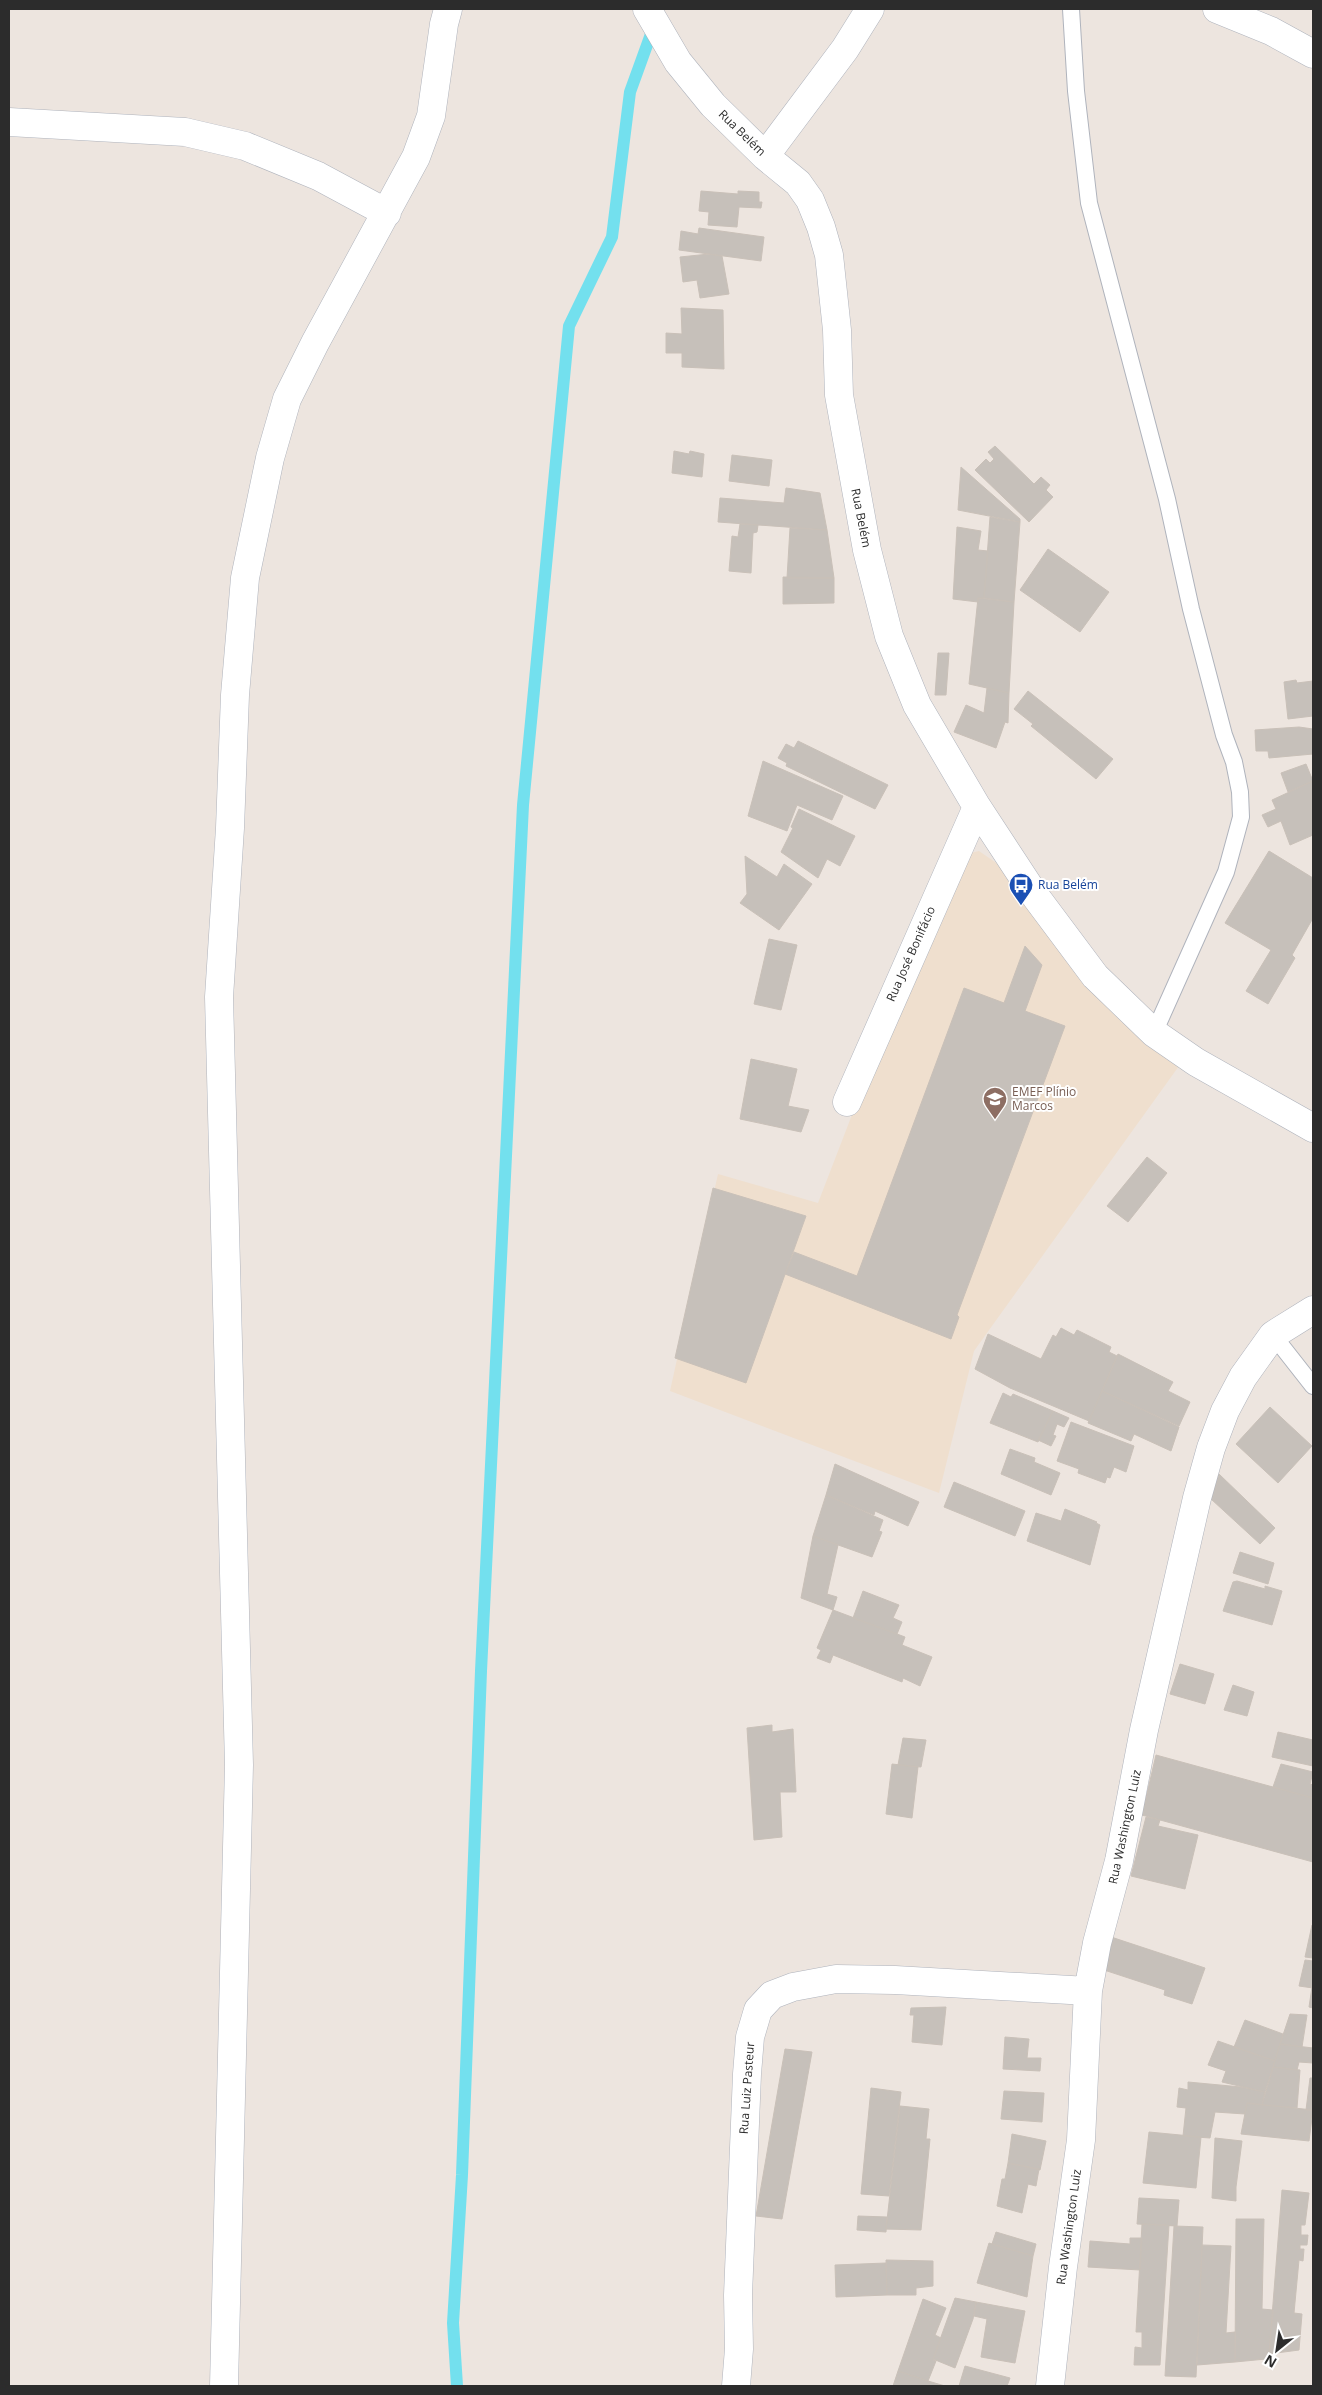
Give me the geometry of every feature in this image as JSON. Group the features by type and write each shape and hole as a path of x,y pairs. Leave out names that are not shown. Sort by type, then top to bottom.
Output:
{"street":[{"path":"224,2386 239,1765 219,996 230,828 235,695 245,578 270,458 287,399 315,343 416,157 431,116 444,24 448,9"},
{"path":"765,156 845,49 870,9"},
{"path":"1217,9 1271,31 1313,54"},
{"name":"Rua Belém","path":"648,11 678,62 713,105 765,156 798,183 810,200 821,226 829,255 838,330 839,395 866,550 889,636 917,705 977,807 1036,897 1095,976 1154,1033 1196,1062 1313,1128"},
{"path":"9,122 185,132 245,146 318,176 387,213"},
{"name":"Rua José Bonifácio","path":"847,1102 977,807"},
{"name":"Rua Washington Luiz","path":"1050,2386 1063,2267 1082,2140 1088,1991 1096,1943 1119,1861 1146,1721 1206,1464 1225,1411 1242,1377 1273,1335 1313,1310"},
{"name":"Rua Luiz Pasteur","path":"736,2386 739,2349 738,2295 747,2074 750,2037 758,2010 772,1995 793,1987 836,1979 895,1980 1088,1991"}],"lane":[{"path":"1072,9 1076,91 1089,203 1168,499 1190,609 1224,735 1234,762 1240,792 1241,817 1226,872 1154,1033"},
{"path":"1273,1335 1313,1386"}],"shaded area":[{"name":"EMEF Plínio Marcos","path":"979,851 1002,867 1098,999 1179,1066 974,1351 939,1493 670,1391 718,1174 818,1203 946,871 958,856"}],"building":[{"path":"701,191 738,194 738,191 759,192 759,202 762,202 761,208 739,207 737,227 708,225 709,212 699,211"},
{"path":"699,228 764,237 761,261 679,250 681,231 698,234"},
{"path":"709,254 722,256 729,294 700,298 697,280 683,282 680,257"},
{"path":"681,308 723,310 724,369 682,367 682,353 666,353 666,333 682,334"},
{"path":"995,446 1034,484 1041,477 1050,485 1046,490 1053,497 1029,522 975,470 986,459 990,463 994,459 988,452"},
{"path":"674,451 689,454 690,451 704,454 702,477 672,473"},
{"path":"732,455 772,460 769,486 729,481"},
{"path":"961,467 1020,519 1020,522 958,510"},
{"path":"786,488 820,493 827,530 718,522 720,498 784,503"},
{"path":"990,517 1020,522 1014,602 984,598"},
{"path":"740,524 758,525 757,532 753,533 751,573 729,571 732,536 738,537"},
{"path":"957,527 981,531 978,550 988,551 984,598 978,598 978,602 953,599"},
{"path":"790,528 827,530 834,578 787,578"},
{"path":"1048,549 1109,592 1080,632 1020,590"},
{"path":"783,577 834,578 834,603 783,604"},
{"path":"978,598 1014,602 1009,693 969,684"},
{"path":"938,653 949,653 946,695 935,695"},
{"path":"1296,680 1297,683 1313,681 1313,716 1288,719 1284,682"},
{"path":"987,688 1009,693 1008,723 1005,722 996,748 954,732 966,705 984,713"},
{"path":"1028,691 1113,759 1096,779 1031,726 1033,724 1014,709"},
{"path":"1299,727 1313,729 1313,754 1269,758 1268,751 1256,751 1255,730"},
{"path":"798,741 888,785 875,809 786,766 787,763 778,758 786,744 794,748"},
{"path":"763,761 843,796 832,820 797,805 787,831 748,816"},
{"path":"1306,764 1313,781 1288,792 1281,773"},
{"path":"1313,781 1313,835 1290,845 1281,821 1268,827 1262,815 1276,809 1272,800"},
{"path":"799,809 855,836 840,866 827,859 818,878 781,852 793,828 791,827"},
{"path":"1269,851 1313,878 1313,918 1292,955 1295,958 1268,1004 1246,991 1271,950 1225,923"},
{"path":"745,856 777,877 784,864 812,884 779,930 740,903 747,894"},
{"path":"769,939 797,945 781,1010 754,1004"},
{"path":"1025,946 1042,965 1025,1011 1065,1026 957,1315 959,1317 951,1339 785,1274 794,1252 857,1276 964,988 1004,1003"},
{"path":"751,1059 797,1069 788,1106 809,1110 801,1132 740,1119"},
{"path":"1147,1157 1167,1173 1128,1222 1107,1206"},
{"path":"713,1188 806,1216 746,1383 675,1358"},
{"path":"1061,1328 1074,1335 1077,1330 1111,1347 1109,1352 1117,1356 1089,1421 1010,1388 975,1369 988,1334 1041,1359 1053,1335 1056,1337"},
{"path":"1118,1354 1173,1382 1168,1391 1190,1402 1179,1426 1102,1391"},
{"path":"1102,1391 1179,1427 1171,1451 1134,1434 1131,1441 1088,1423"},
{"path":"1003,1393 1011,1397 1013,1394 1053,1411 1038,1442 990,1423"},
{"path":"1270,1407 1312,1446 1278,1483 1236,1444"},
{"path":"1053,1411 1069,1418 1064,1427 1057,1424 1053,1435 1056,1436 1051,1446 1038,1440"},
{"path":"1071,1422 1134,1446 1126,1472 1114,1467 1110,1478 1107,1477 1105,1483 1078,1473 1079,1469 1057,1461"},
{"path":"1010,1449 1035,1458 1034,1462 1060,1473 1051,1495 1001,1474"},
{"path":"835,1464 919,1502 908,1526 875,1511 874,1515 826,1495"},
{"path":"1219,1474 1275,1528 1260,1544 1211,1499"},
{"path":"954,1482 1025,1511 1015,1536 944,1507"},
{"path":"826,1495 883,1520 879,1531 882,1532 872,1557 813,1536"},
{"path":"1065,1509 1100,1525 1090,1565 1027,1541 1036,1513 1061,1521"},
{"path":"813,1536 838,1545 827,1594 837,1597 833,1610 801,1598"},
{"path":"1240,1552 1274,1563 1268,1584 1233,1573"},
{"path":"1237,1581 1265,1589 1265,1586 1282,1591 1272,1625 1223,1611 1233,1582"},
{"path":"863,1591 899,1605 893,1618 902,1622 897,1634 853,1618"},
{"path":"833,1610 905,1637 902,1645 932,1657 920,1686 903,1678 902,1682 833,1655 830,1663 817,1658 821,1650 817,1648"},
{"path":"1180,1664 1214,1674 1205,1704 1170,1694"},
{"path":"1233,1685 1254,1692 1247,1716 1224,1710"},
{"path":"772,1725 772,1732 793,1729 796,1792 780,1792 782,1837 754,1840 747,1728"},
{"path":"1278,1732 1313,1740 1313,1766 1272,1757"},
{"path":"903,1738 926,1740 921,1767 898,1765"},
{"path":"1156,1755 1313,1798 1313,1862 1142,1815"},
{"path":"892,1764 918,1767 912,1818 886,1814"},
{"path":"1281,1764 1313,1772 1310,1784 1313,1785 1313,1798 1273,1787"},
{"path":"1146,1817 1160,1820 1158,1826 1198,1835 1185,1889 1131,1876"},
{"path":"1313,1926 1313,1958 1305,1957"},
{"path":"1105,1935 1205,1968 1192,2004 1164,1995 1165,1990 1095,1967"},
{"path":"1305,1960 1313,1961 1313,1988 1299,1986"},
{"path":"1313,1988 1313,2008 1309,2007"},
{"path":"946,2007 942,2045 912,2042 914,2015 910,2015 911,2008"},
{"path":"1290,2014 1307,2015 1302,2047 1280,2044"},
{"path":"1245,2020 1283,2034 1275,2061 1234,2047"},
{"path":"1005,2037 1029,2039 1027,2058 1041,2058 1040,2071 1003,2069"},
{"path":"1218,2041 1275,2061 1265,2092 1222,2082 1226,2071 1208,2065"},
{"path":"1280,2044 1313,2048 1313,2063 1299,2062 1297,2070 1273,2067"},
{"path":"785,2049 812,2052 782,2219 756,2216"},
{"path":"1273,2067 1300,2070 1297,2108 1262,2105"},
{"path":"1310,2078 1313,2078 1313,2110 1306,2110"},
{"path":"1188,2082 1241,2087 1265,2092 1262,2105 1247,2103 1245,2114 1215,2112 1210,2138 1183,2136 1186,2108 1177,2107 1179,2088 1188,2090"},
{"path":"871,2088 901,2092 889,2196 861,2194"},
{"path":"1004,2091 1044,2093 1042,2122 1001,2119"},
{"path":"1247,2103 1313,2110 1309,2141 1241,2134"},
{"path":"900,2106 929,2109 926,2139 930,2139 921,2230 886,2229"},
{"path":"1149,2132 1201,2137 1196,2188 1143,2183"},
{"path":"1012,2134 1046,2141 1040,2170 1008,2163"},
{"path":"1215,2138 1242,2141 1236,2201 1212,2198"},
{"path":"1008,2163 1039,2169 1036,2186 1028,2184 1022,2213 997,2206 1002,2179 1005,2179"},
{"path":"1282,2190 1309,2193 1305,2225 1301,2225 1301,2235 1308,2235 1307,2245 1300,2245 1300,2249 1304,2249 1303,2261 1299,2260 1294,2313 1302,2314 1299,2350 1269,2354"},
{"path":"1139,2198 1179,2200 1177,2226 1137,2224"},
{"path":"858,2216 887,2217 886,2232 857,2230"},
{"path":"1236,2219 1264,2219 1262,2309 1273,2310 1269,2354 1266,2359 1235,2362"},
{"path":"1142,2224 1169,2225 1160,2365 1134,2365 1135,2347 1142,2348 1142,2332 1136,2332"},
{"path":"1174,2226 1203,2227 1196,2377 1165,2376"},
{"path":"996,2232 1036,2244 1033,2256 992,2244"},
{"path":"1130,2238 1142,2238 1140,2270 1088,2267 1090,2241 1130,2244"},
{"path":"989,2243 1033,2256 1027,2297 977,2283"},
{"path":"1202,2245 1231,2246 1226,2333 1235,2332 1235,2362 1197,2365"},
{"path":"886,2260 933,2261 933,2286 916,2288 916,2295 887,2295"},
{"path":"886,2263 887,2295 836,2297 835,2265"},
{"path":"955,2298 976,2302 973,2319 955,2368 933,2359"},
{"path":"923,2299 946,2308 935,2335 941,2338 933,2360 936,2361 928,2381 898,2371"},
{"path":"976,2302 1025,2311 1015,2363 981,2357 987,2319 974,2316"},
{"path":"965,2366 1010,2378 1007,2386 959,2386"},
{"path":"898,2371 928,2381 945,2386 893,2386"}],"waterway":[{"path":"457,2386 453,2323 462,2175 481,1671 523,805 569,326 612,237 630,92 655,23"}],"place":[{"name":"Rua Belém","path":"1021,906"},
{"name":"EMEF Plínio Marcos","path":"995,1120"}]}
